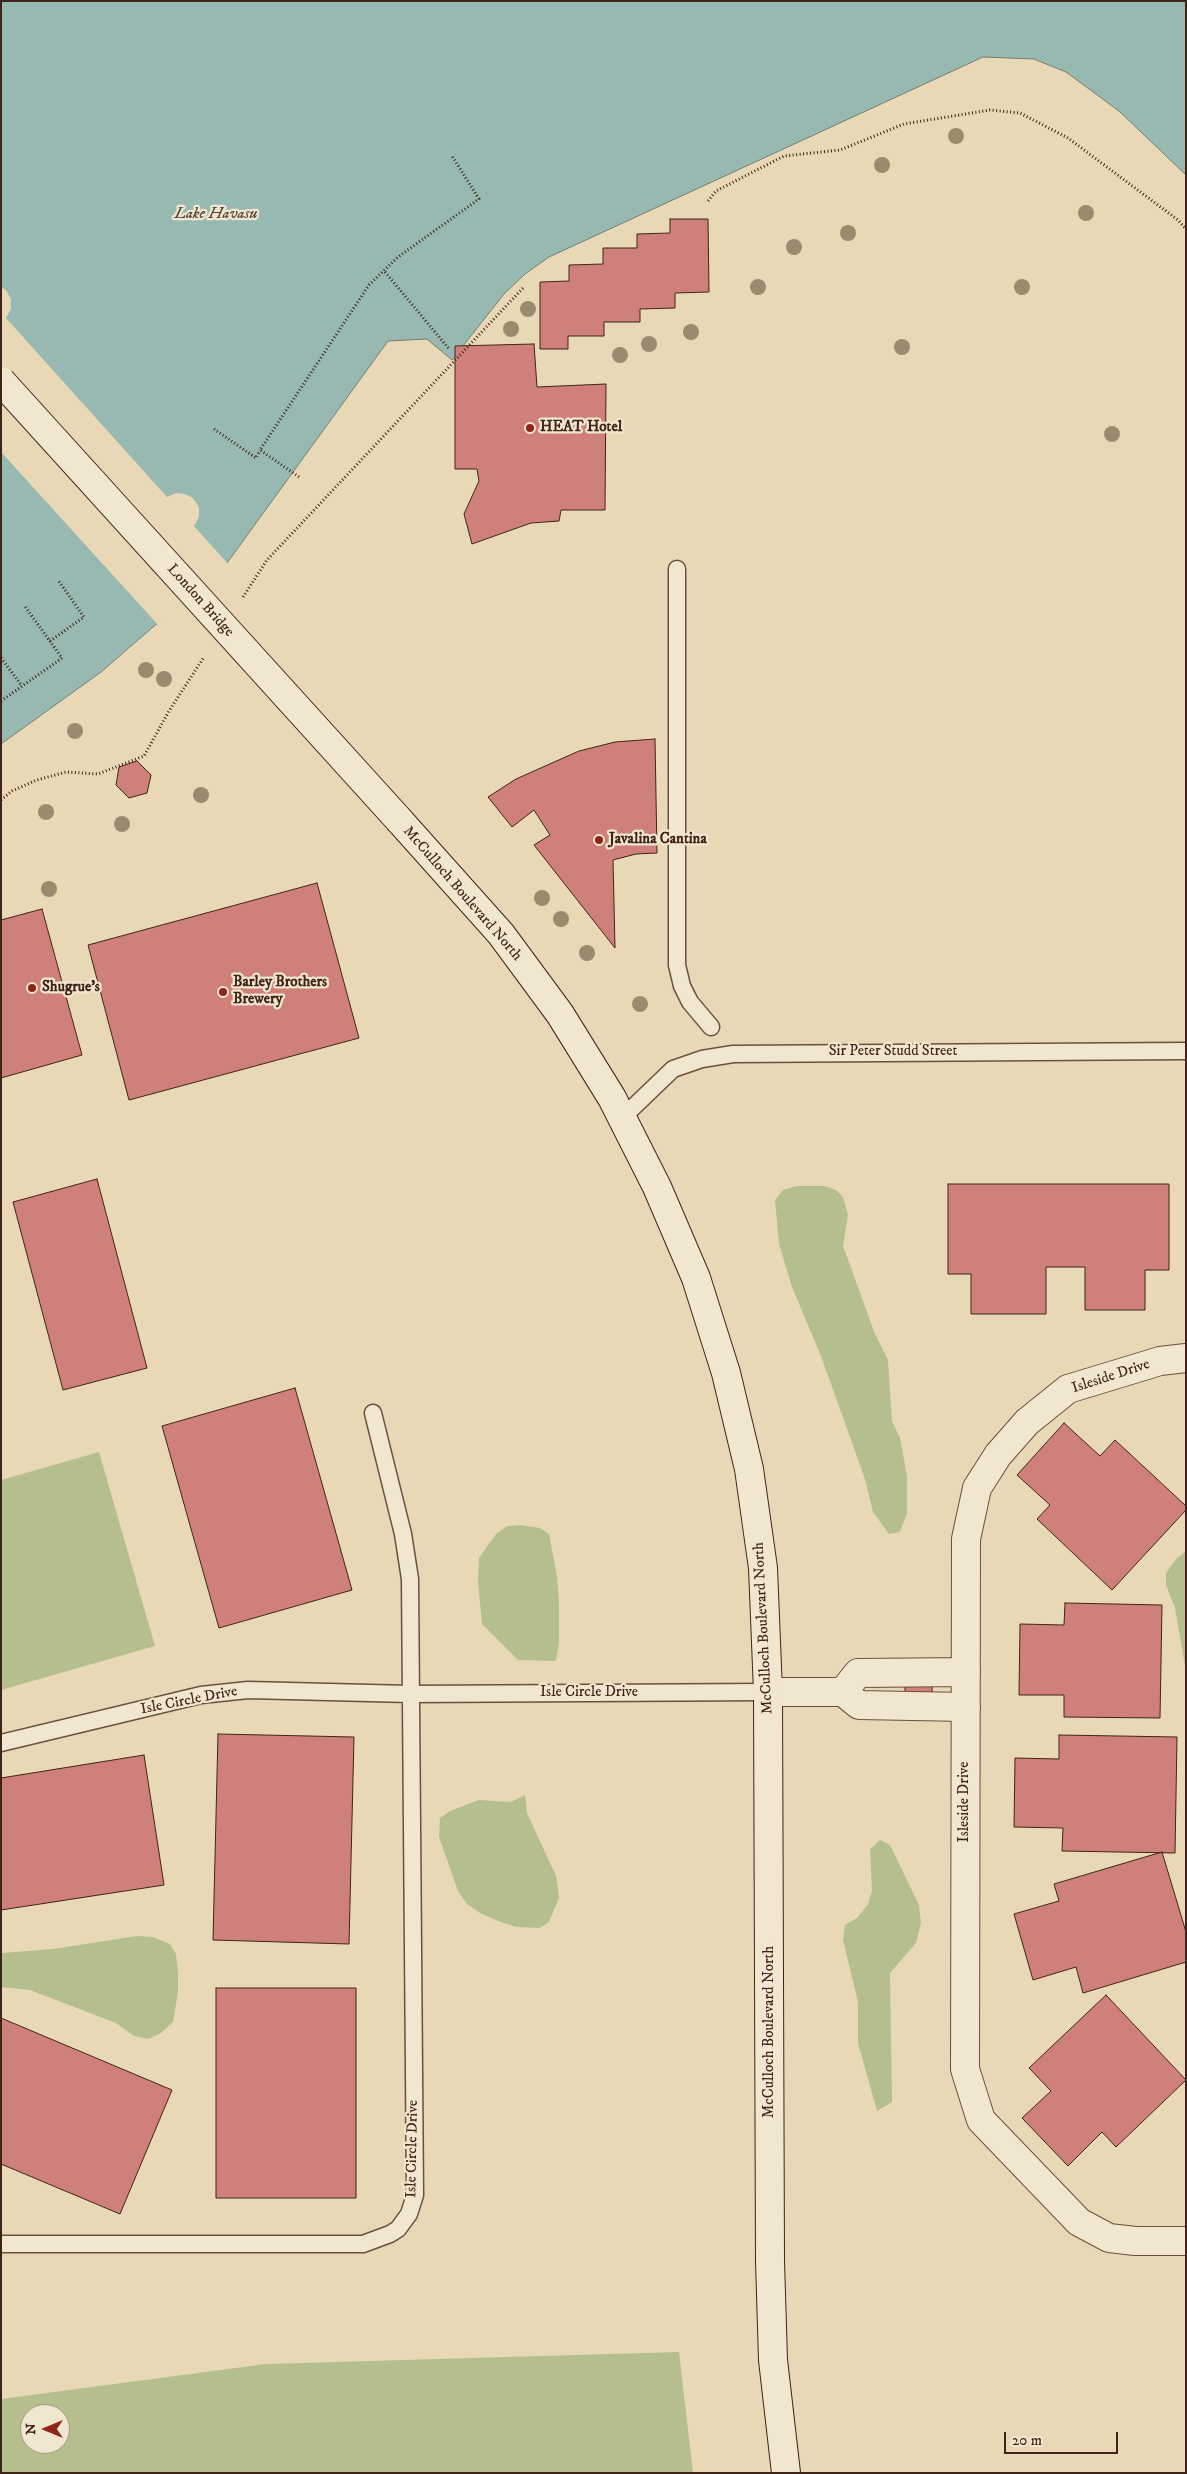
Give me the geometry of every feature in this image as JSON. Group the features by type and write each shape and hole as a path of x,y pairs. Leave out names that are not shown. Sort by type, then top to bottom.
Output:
{"street":[{"name":"London Bridge","path":"1,381 400,822"},
{"name":"McCulloch Boulevard North","path":"400,822 501,934 560,1014 622,1118 657,1187 696,1278 726,1373 749,1469 764,1568 768,1692 770,2262 773,2360 786,2473"},
{"name":"Isleside Drive","path":"1186,1358 1160,1361 1068,1389 1027,1422 998,1455 977,1488 966,1539 964,2069 982,2120 1079,2222 1109,2238 1135,2241 1186,2241"},
{"path":"843,1692 858,1673 966,1672"},
{"path":"768,1692 843,1692 859,1705 966,1707"}],"lane":[{"path":"677,569 677,965 682,986 690,1002 711,1027"},
{"name":"Sir Peter Studd Street","path":"622,1118 673,1069 717,1056 748,1052 1186,1051"},
{"name":"Isle Circle Drive","path":"1,2244 363,2244 386,2237 409,2214 415,2195 408,1556 373,1413"},
{"name":"Isle Circle Drive","path":"1,1743 224,1692 248,1690 410,1694 768,1692"}],"path":[{"path":"708,201 716,191 784,156 840,150 904,124 990,110 1020,113 1068,138 1178,220 1186,228"},
{"path":"214,428 256,458 370,285 398,257 479,199 452,156"},
{"path":"384,272 450,350"},
{"path":"241,600 267,560 524,287"},
{"path":"260,450 299,477"},
{"path":"50,641 84,617 58,580"},
{"path":"1,701 62,658 24,606"},
{"path":"1,800 12,791 37,780 66,772 98,774 144,756 169,711 205,655"},
{"path":"1,658 22,686"}],"green space":[{"path":"797,1186 824,1186 836,1190 843,1197 848,1215 843,1246 875,1334 888,1360 892,1421 900,1438 907,1476 907,1513 900,1532 889,1534 873,1512 865,1479 821,1356 792,1287 779,1244 775,1200 783,1190"},
{"path":"99,1452 155,1646 1,1690 1,1480"},
{"path":"520,1525 540,1528 549,1534 557,1576 559,1603 559,1643 556,1661 518,1660 482,1624 478,1582 479,1558 496,1534 507,1526"},
{"path":"1186,1551 1186,1672 1175,1608 1166,1585 1166,1573 1176,1559"},
{"path":"525,1795 527,1813 556,1876 558,1888 559,1898 549,1922 540,1928 516,1927 480,1913 467,1904 458,1891 439,1837 440,1818 450,1811 479,1800 511,1802"},
{"path":"880,1840 890,1845 919,1905 921,1923 916,1943 890,1973 892,2102 877,2111 858,2043 858,2002 843,1940 845,1925 857,1918 868,1904 872,1891 870,1849"},
{"path":"137,1936 153,1937 170,1944 176,1954 178,1992 173,2022 161,2033 148,2039 134,2036 116,2023 30,1990 1,1987 1,1953 53,1949"},
{"path":"679,2352 693,2473 1,2473 1,2399 266,2364"}],"water":[{"name":"Lake Havasu","path":"1,1 1186,1 1186,175 1119,111 1066,72 1034,59 983,57 549,257 525,274 504,294 452,360 427,339 388,341 227,563 101,672 1,744"}],"pier":[{"path":"1,287 6,290 11,299 11,309 6,318 167,497 176,493 185,494 193,498 199,507 199,517 194,526 229,565 159,626 1,452"}],"building":[{"path":"670,219 708,219 709,292 675,293 675,308 640,309 640,322 604,322 604,336 568,336 568,349 540,349 540,282 569,281 569,265 603,264 603,248 637,248 637,234 670,233"},
{"name":"HEAT Hotel","path":"534,344 537,387 606,384 605,510 561,510 559,521 531,523 472,544 464,514 479,481 477,469 455,469 455,346"},
{"name":"Javalina Cantina","path":"655,739 657,853 636,854 613,860 615,948 534,845 550,835 534,810 512,827 488,797 516,779 579,751 615,742"},
{"path":"137,761 151,775 147,793 129,798 116,785 119,767"},
{"name":"Barley Brothers Brewery","path":"317,883 359,1038 129,1100 88,945"},
{"name":"Shugrue's","path":"42,909 82,1055 1,1078 1,920"},
{"path":"97,1179 147,1368 63,1390 13,1202"},
{"path":"948,1184 1169,1184 1169,1270 1145,1270 1145,1310 1085,1310 1085,1267 1046,1267 1046,1314 971,1314 971,1274 948,1274"},
{"path":"295,1388 352,1590 219,1628 162,1426"},
{"path":"1064,1423 1100,1456 1115,1440 1186,1506 1186,1510 1112,1590 1037,1519 1050,1505 1017,1475"},
{"path":"1065,1603 1162,1605 1160,1718 1064,1717 1064,1695 1019,1695 1020,1624 1064,1625"},
{"path":"905,1682 932,1682 932,1699 905,1699"},
{"path":"218,1734 354,1737 349,1944 213,1940"},
{"path":"1059,1735 1177,1737 1175,1853 1062,1851 1063,1828 1014,1827 1015,1758 1059,1759"},
{"path":"144,1755 164,1885 1,1910 1,1778"},
{"path":"1162,1852 1186,1932 1186,1962 1083,1993 1076,1967 1033,1980 1014,1914 1059,1901 1054,1884"},
{"path":"216,1988 356,1988 356,2198 216,2198"},
{"path":"1106,1995 1186,2080 1116,2147 1102,2132 1068,2166 1022,2118 1051,2091 1029,2068"},
{"path":"1,2018 172,2090 120,2214 1,2164"}],"place":[{"name":"HEAT Hotel","path":"530,428"},
{"name":"Javalina Cantina","path":"599,840"},
{"name":"Shugrue's","path":"32,988"},
{"name":"Barley Brothers Brewery","path":"223,992"}]}
